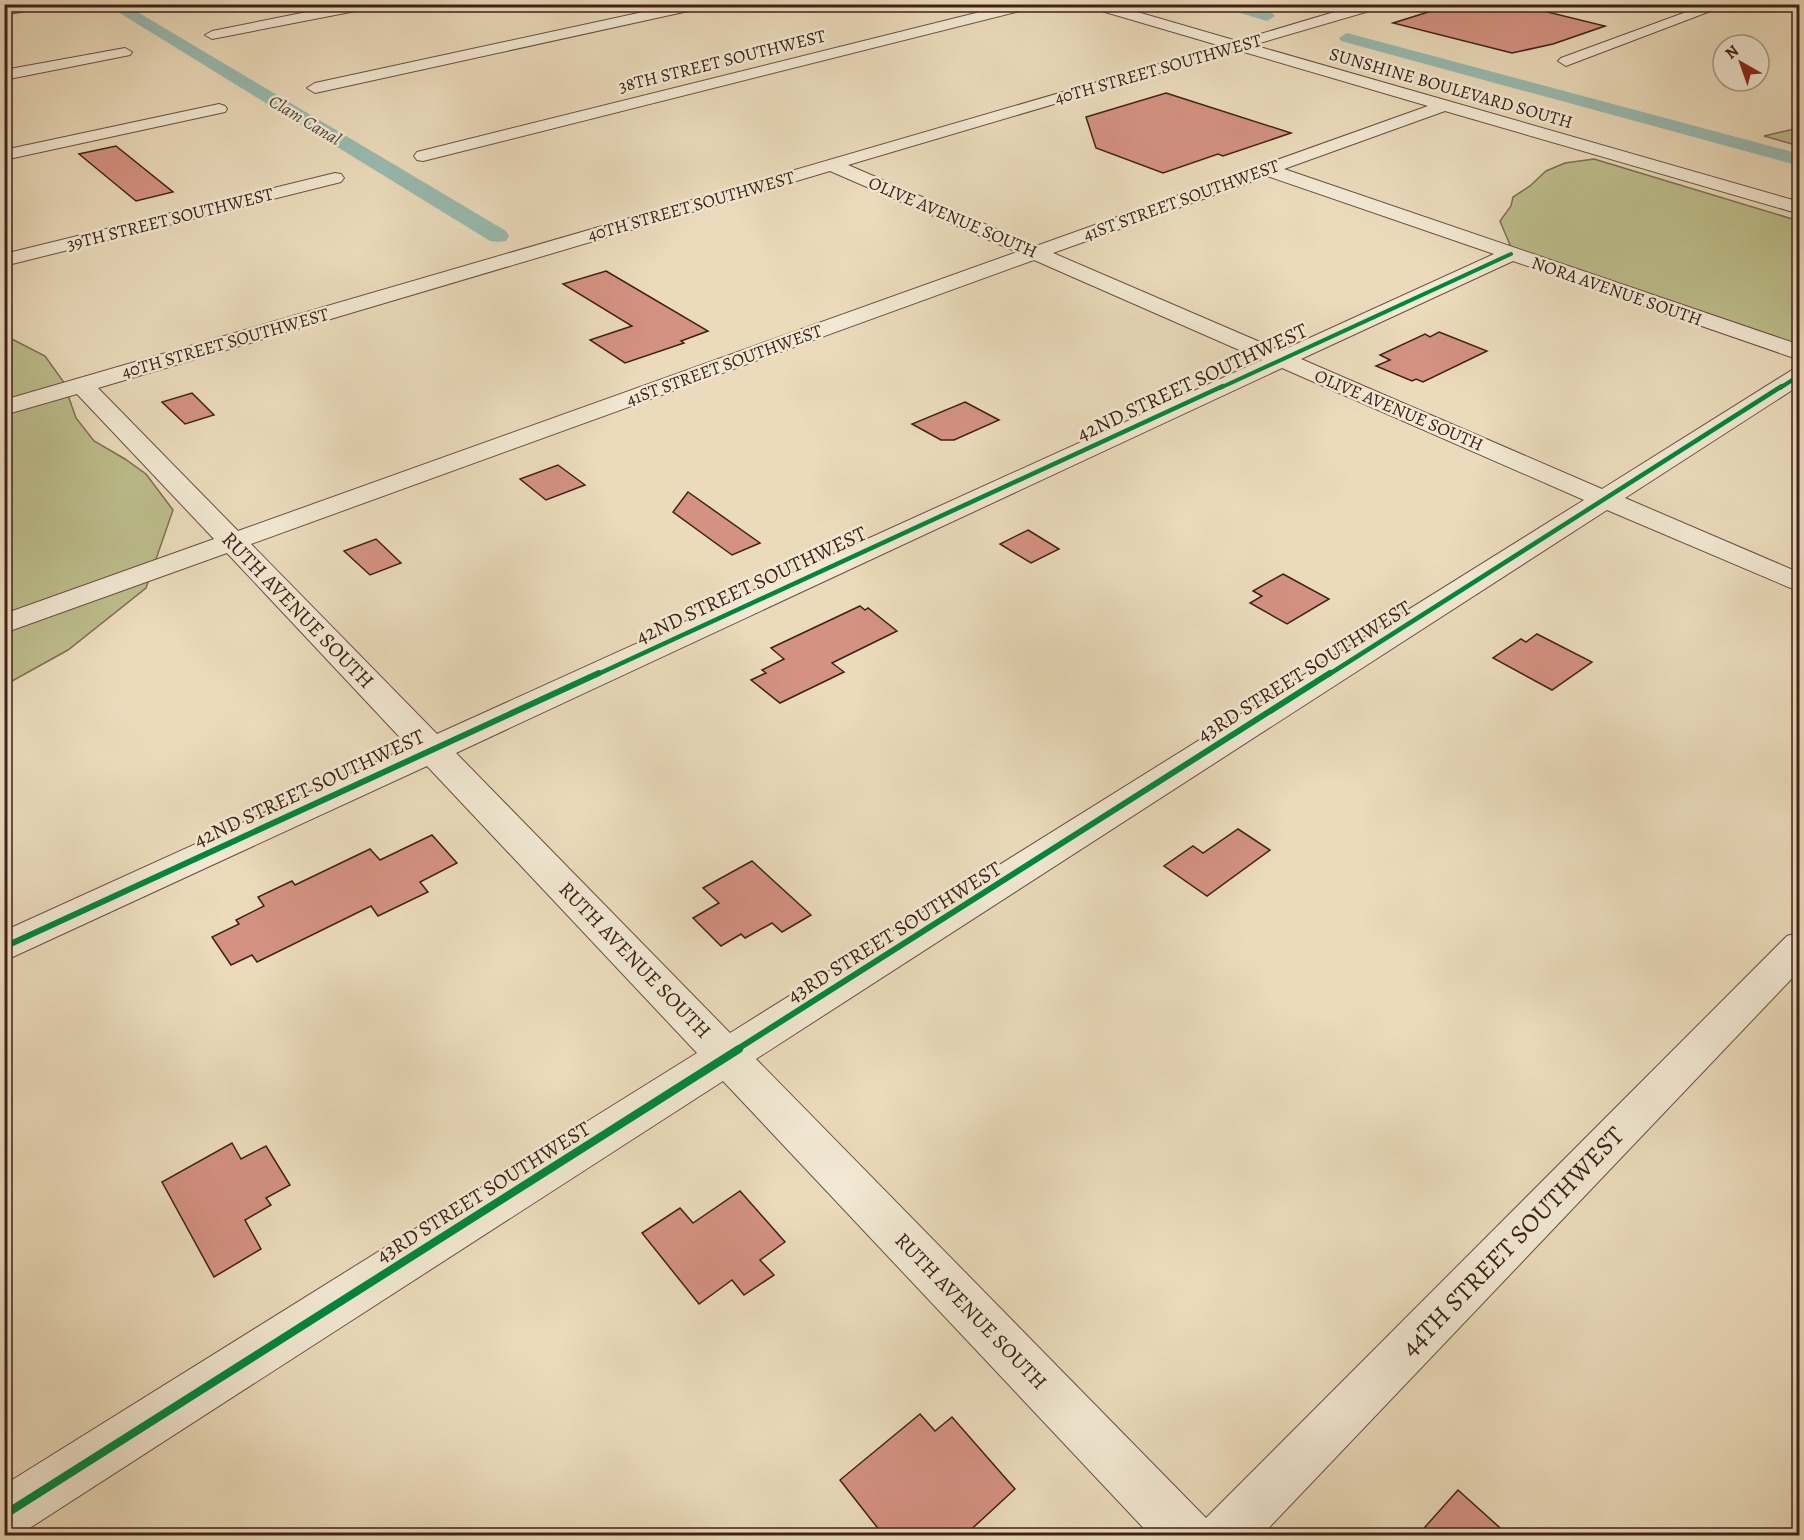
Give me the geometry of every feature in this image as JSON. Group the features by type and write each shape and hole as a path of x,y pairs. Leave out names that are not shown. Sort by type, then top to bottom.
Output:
{"street":[{"path":"4,11 41,4"},
{"path":"212,35 371,4"},
{"path":"315,88 702,4"},
{"name":"38TH STREET SOUTHWEST","path":"423,156 1031,4"},
{"name":"SUNSHINE BOULEVARD SOUTH","path":"1093,4 1800,208"},
{"name":"40TH STREET SOUTHWEST","path":"4,408 1378,4"},
{"path":"1566,60 1722,4"},
{"path":"4,75 125,52"},
{"name":"41ST STREET SOUTHWEST","path":"4,624 1443,106"},
{"path":"4,155 219,109"},
{"name":"OLIVE AVENUE SOUTH","path":"832,165 1800,584"},
{"name":"NORA AVENUE SOUTH","path":"1265,169 1800,353"},
{"name":"39TH STREET SOUTHWEST","path":"4,260 335,178"},
{"name":"42ND STREET SOUTHWEST","path":"4,947 1511,254"},
{"name":"43RD STREET SOUTHWEST","path":"4,1515 1800,375"},
{"name":"RUTH AVENUE SOUTH","path":"82,385 431,750 729,1056 1187,1536"},
{"name":"44TH STREET SOUTHWEST","path":"1224,1536 1800,946"}],"green space":[{"path":"1799,128 1799,146 1764,136"},
{"path":"1594,159 1799,221 1799,348 1513,252 1500,221 1511,206 1513,197 1530,186 1546,171 1565,163"},
{"path":"4,335 45,356 63,381 76,418 94,441 146,474 173,510 146,588 68,650 5,685"}],"building":[{"path":"1454,4 1515,4 1605,26 1553,44 1512,53 1393,23"},
{"path":"1166,93 1291,133 1163,173 1096,148 1086,117"},
{"path":"116,146 173,192 136,201 79,154"},
{"path":"606,271 708,331 681,341 684,343 625,363 590,340 632,326 563,284"},
{"path":"1439,332 1487,351 1423,382 1416,379 1412,381 1376,366 1390,360 1380,355 1425,334 1430,337"},
{"path":"192,393 214,415 185,424 162,402"},
{"path":"965,402 999,420 954,440 941,440 912,424"},
{"path":"558,465 585,485 546,500 520,479"},
{"path":"688,492 760,543 732,555 673,512"},
{"path":"1028,530 1059,549 1031,563 1000,544"},
{"path":"376,539 401,563 370,575 344,551"},
{"path":"1283,574 1329,599 1287,624 1250,603 1262,596 1253,591"},
{"path":"860,606 865,610 868,608 897,631 832,663 844,672 780,703 751,680 766,673 762,670 784,659 771,648"},
{"path":"1537,634 1592,662 1552,690 1493,658 1521,639 1526,642"},
{"path":"1238,829 1270,850 1207,896 1164,866 1193,846 1203,853"},
{"path":"432,835 457,863 420,882 428,892 378,916 371,906 257,962 252,955 231,965 212,937 239,924 236,920 264,906 258,897 292,881 295,885 370,849 380,860"},
{"path":"752,861 811,915 782,932 772,923 745,938 741,934 721,946 693,918 719,903 703,888"},
{"path":"232,1143 241,1159 266,1146 290,1185 266,1198 271,1205 245,1220 261,1249 214,1277 162,1182"},
{"path":"740,1191 785,1242 760,1260 774,1275 744,1295 732,1280 699,1304 642,1233 680,1208 693,1223"},
{"path":"920,1414 935,1431 952,1417 1015,1489 964,1536 884,1536 840,1480"},
{"path":"1458,1490 1509,1536 1417,1536"}],"waterway":[{"name":"Clam Canal","path":"112,4 498,236"},
{"path":"1225,4 1267,16"},
{"path":"1347,38 1800,160"}],"cycle path":[{"path":"4,947 1511,254"},
{"path":"4,1515 1800,375"}]}
